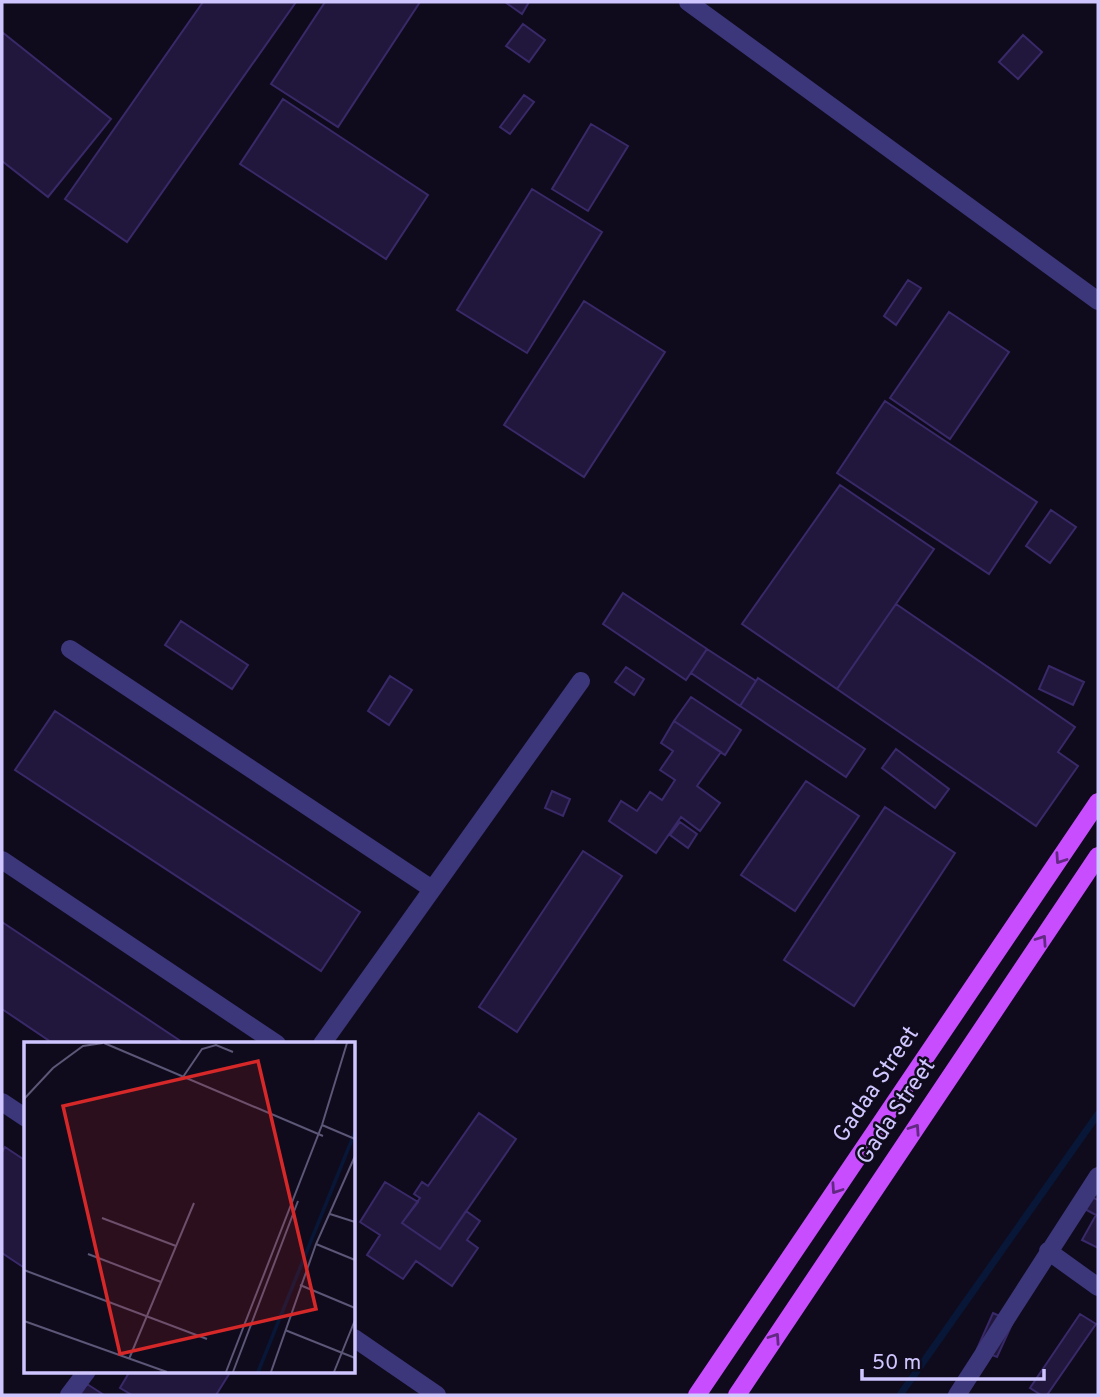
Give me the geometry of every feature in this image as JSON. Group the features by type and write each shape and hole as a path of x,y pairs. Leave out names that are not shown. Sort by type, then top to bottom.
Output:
{"main road":[{"name":"Gadaa Street","path":"697,1395 1098,803"},
{"name":"Gada Street","path":"737,1395 1098,856"}],"street":[{"path":"688,2 1098,301"},
{"path":"69,649 432,889"},
{"path":"322,1042 581,681"},
{"path":"2,860 274,1042"},
{"path":"2,1102 24,1117"},
{"path":"957,1395 1098,1176"},
{"path":"1048,1251 1098,1287"},
{"path":"355,1339 437,1395"},
{"path":"69,1395 86,1372"}],"building":[{"path":"203,2 296,2 127,242 65,199"},
{"path":"325,2 420,2 338,127 271,84"},
{"path":"505,2 529,2 522,14"},
{"path":"523,24 545,40 529,62 506,46"},
{"path":"2,32 111,119 48,197 2,161"},
{"path":"1023,35 1042,52 1018,79 999,62"},
{"path":"524,95 534,102 510,134 500,127"},
{"path":"283,99 428,195 386,259 240,164"},
{"path":"591,124 628,146 588,211 552,189"},
{"path":"532,189 602,232 527,353 457,310"},
{"path":"908,280 921,288 896,325 884,316"},
{"path":"584,301 665,352 584,477 504,425"},
{"path":"949,312 1009,352 950,439 890,398"},
{"path":"885,401 1037,502 989,574 837,473"},
{"path":"840,485 934,549 837,689 742,624"},
{"path":"1051,510 1076,527 1050,563 1026,546"},
{"path":"623,593 707,649 686,680 603,624"},
{"path":"896,604 1075,727 1058,752 1078,766 1036,826 837,689"},
{"path":"181,621 248,665 232,689 165,645"},
{"path":"707,649 756,681 740,706 691,673"},
{"path":"1049,666 1084,682 1073,705 1039,689"},
{"path":"626,667 644,679 634,695 615,682"},
{"path":"390,676 412,690 389,725 368,711"},
{"path":"758,678 865,749 846,777 740,706"},
{"path":"691,697 741,730 725,755 674,721"},
{"path":"55,711 360,912 321,971 15,770"},
{"path":"674,721 721,752 697,786 720,803 700,831 681,817 656,853 609,821 621,801 637,811 650,792 662,800 675,780 660,770 673,751 661,743"},
{"path":"896,749 949,789 935,808 882,768"},
{"path":"806,781 859,816 795,911 741,875"},
{"path":"552,791 570,799 563,816 545,808"},
{"path":"885,807 955,853 854,1006 784,960"},
{"path":"680,822 697,834 688,848 670,835"},
{"path":"583,851 622,876 517,1032 479,1007"},
{"path":"2,922 182,1042 51,1042 2,1009"},
{"path":"479,1113 516,1139 440,1249 402,1223 420,1198 414,1194 422,1182 428,1186"},
{"path":"5,1147 24,1160 24,1268 2,1253 2,1152"},
{"path":"385,1182 418,1202 402,1223 440,1249 466,1211 480,1221 467,1240 478,1248 452,1286 416,1261 403,1279 367,1255 380,1235 360,1222"},
{"path":"1088,1195 1098,1200 1098,1248 1082,1240 1096,1215 1081,1207"},
{"path":"993,1313 1013,1322 997,1357 977,1349"},
{"path":"1080,1314 1096,1324 1047,1395 1041,1395 1030,1388"},
{"path":"129,1372 230,1372 216,1395 132,1395 120,1388"},
{"path":"87,1384 104,1395 80,1395"}],"waterway":[{"path":"900,1395 1098,1114"}]}
